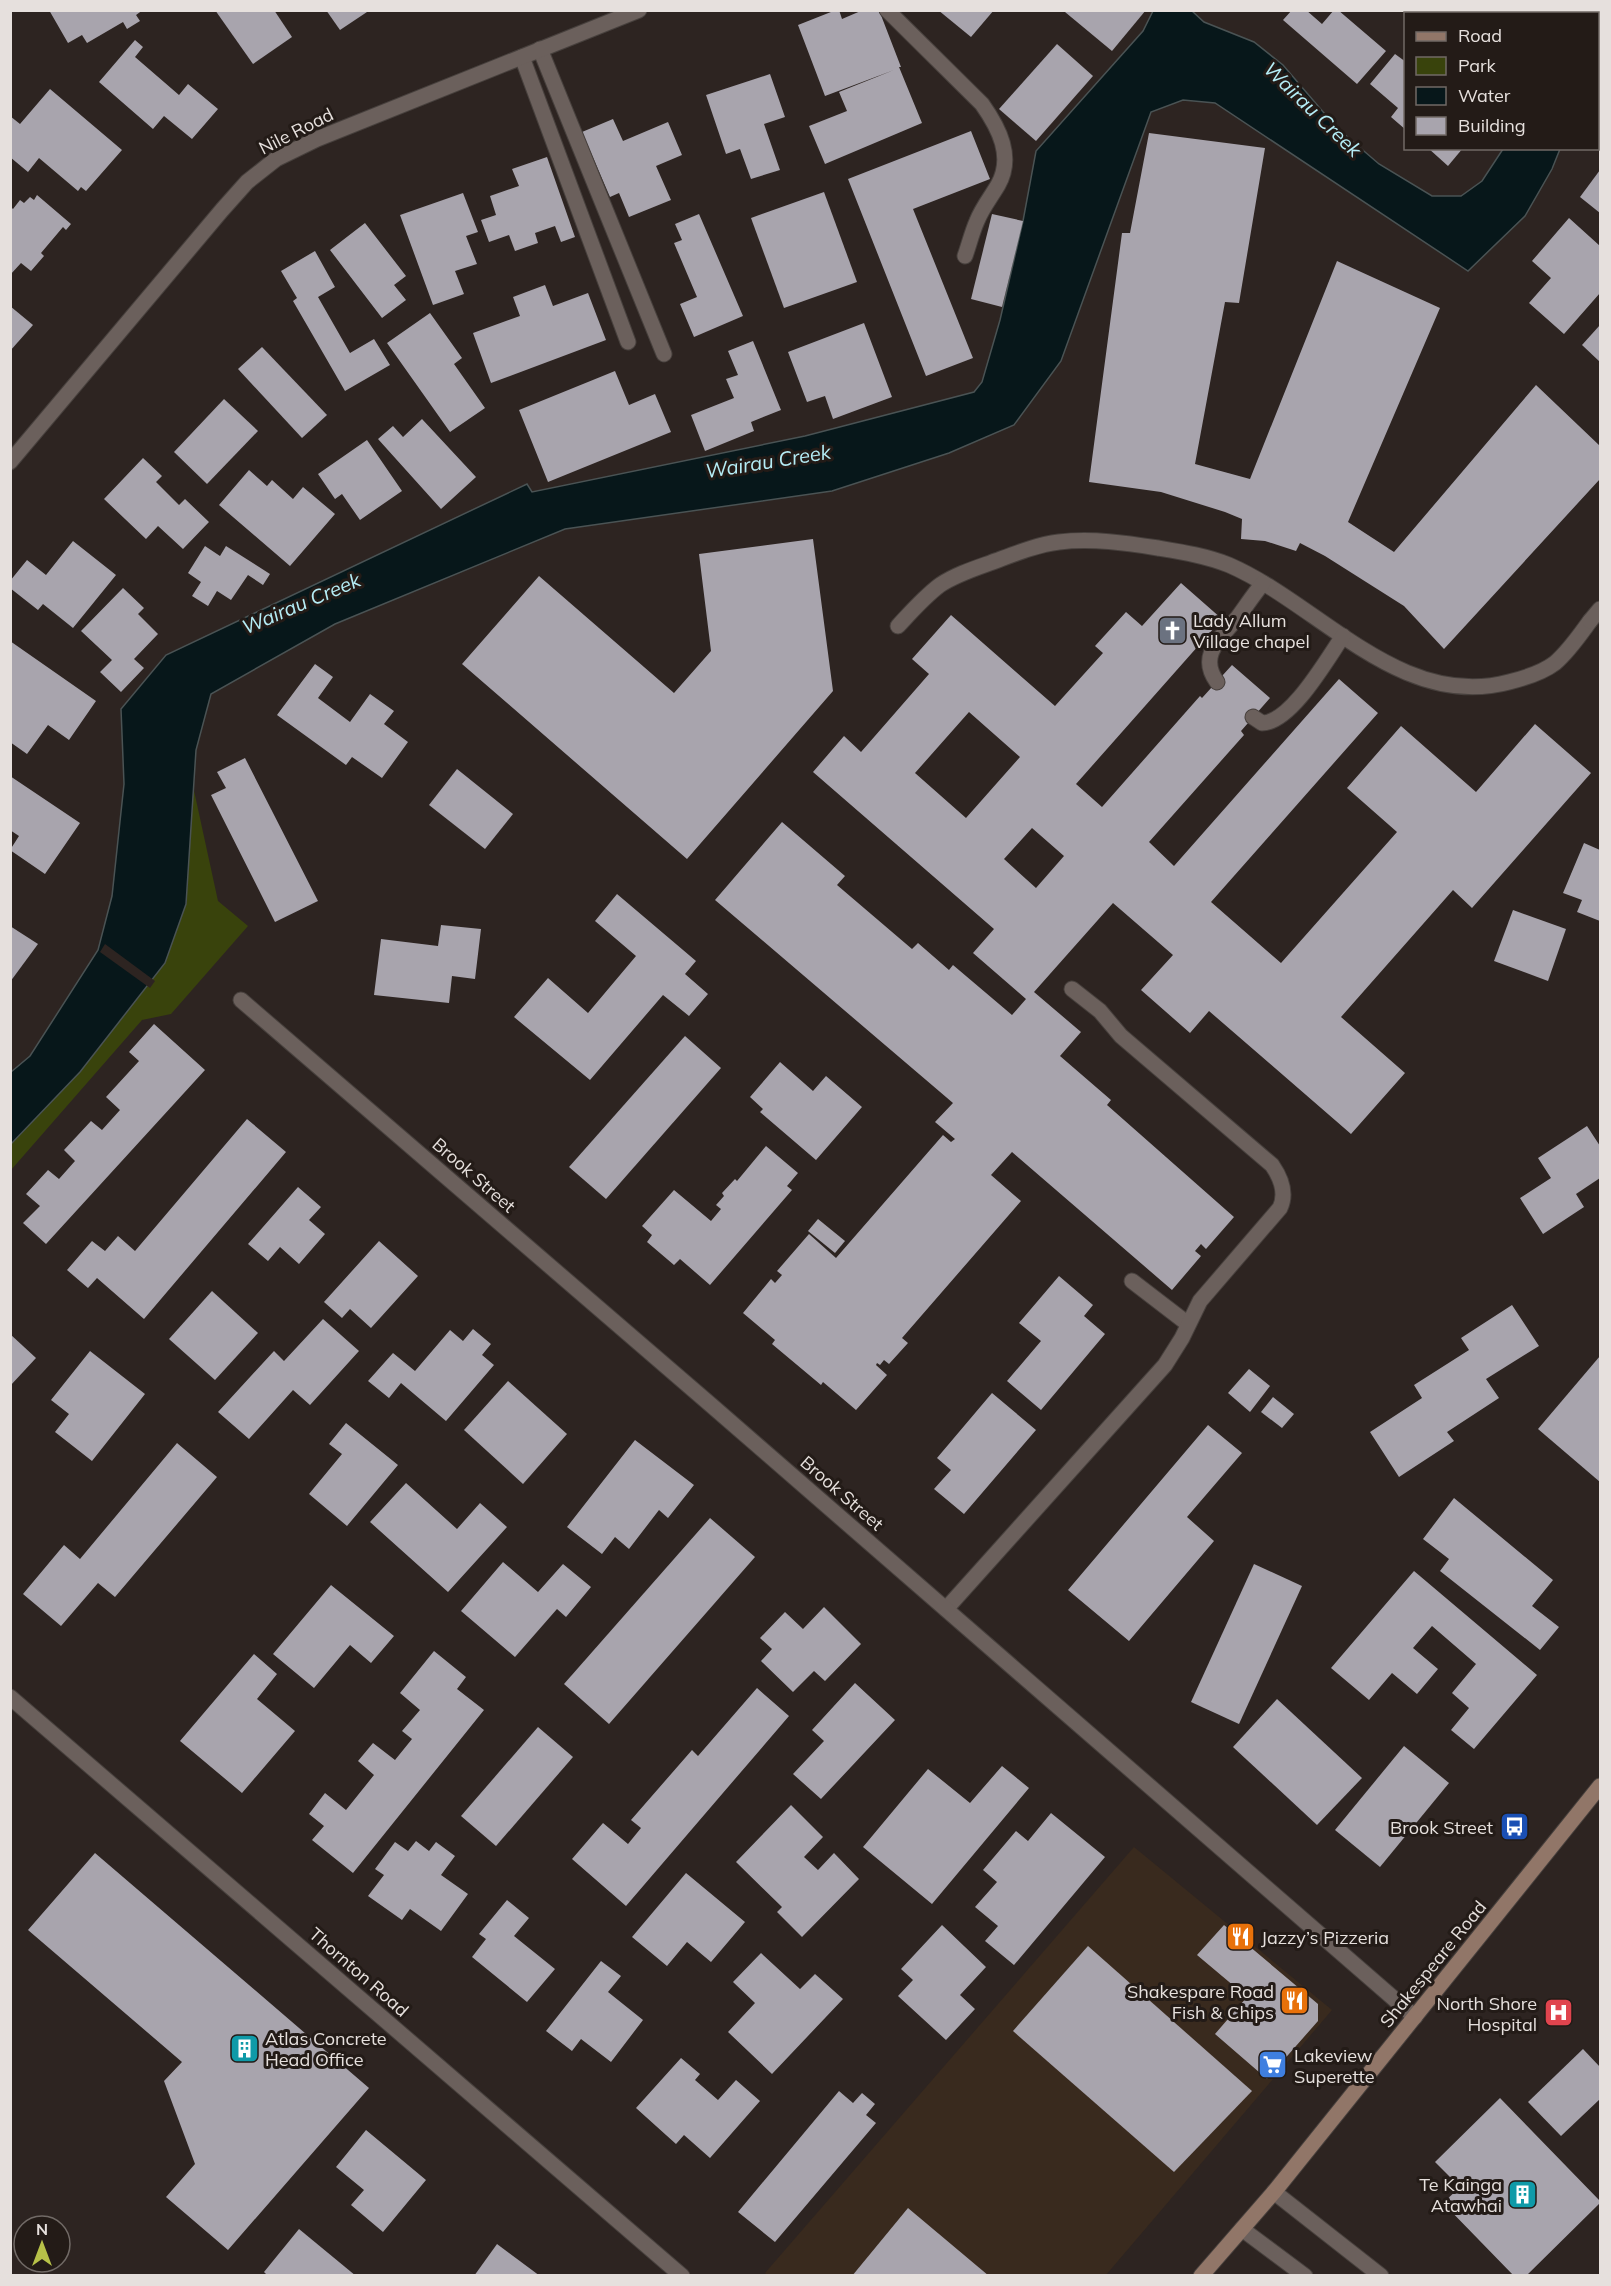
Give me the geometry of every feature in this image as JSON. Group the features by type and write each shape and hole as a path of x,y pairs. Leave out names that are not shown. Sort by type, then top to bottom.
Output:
{"main road":[{"name":"Shakespeare Road","path":"1201,2276 1274,2192 1600,1786"}],"street":[{"path":"887,10 982,104 994,121 1002,140 1005,163 1002,174 977,221 965,256"},
{"name":"Nile Road","path":"10,462 247,182 276,159 316,139 633,12"},
{"path":"540,49 664,354"},
{"path":"522,57 628,342"},
{"path":"898,626 932,591 955,576 1016,553 1059,542 1104,541 1184,553 1228,564 1263,583 1383,661 1435,682 1468,688 1481,688 1535,674 1554,663 1573,645 1600,609"},
{"path":"1217,682 1209,668 1211,652 1263,583"},
{"path":"1253,717 1262,723 1278,719 1304,692 1343,636"},
{"path":"946,1609 1165,1365 1200,1301 1280,1208 1283,1199 1281,1181 1272,1166 1121,1036 1100,1011 1072,989"},
{"name":"Brook Street","path":"241,1000 1415,2017"},
{"path":"1132,1281 1188,1324"},
{"name":"Thornton Road","path":"10,1697 682,2276"},
{"path":"1274,2192 1381,2276"},
{"path":"1242,2229 1305,2276"}],"shaded area":[{"path":"1134,1847 1332,2010 1106,2275 768,2276 765,2273"}],"green space":[{"path":"193,786 218,901 248,926 171,1014 142,1020 11,1170 11,1144 80,1072 186,904"}],"water":[{"name":"Wairau Creek","path":"1153,11 1192,11 1204,22 1254,42 1283,65 1336,127 1379,164 1432,196 1461,196 1482,181 1502,150 1560,150 1552,169 1525,216 1468,271 1215,103 1183,100 1151,112 1061,361 1014,425 949,453 832,491 565,529 335,624 211,694 196,750 186,904 165,963 80,1072 11,1144 11,1072 30,1056 98,950 112,896 124,784 121,709 166,655 527,484 532,492 805,436 974,392 982,382 1000,320 1023,221 1036,151 1143,31"}],"pier":[{"path":"105,944 155,981 150,988 100,952"}],"building":[{"path":"49,10 143,10 136,15 140,21 127,29 123,22 87,43 82,35 68,43"},
{"path":"215,10 274,10 292,37 253,64"},
{"path":"326,10 370,10 340,30"},
{"path":"839,10 842,19 863,10 879,10 922,123 825,164 809,126 847,111 839,92 894,70 825,96 798,25"},
{"path":"938,10 994,10 971,37"},
{"path":"1067,10 1146,10 1112,51 1065,12"},
{"path":"1292,10 1306,10 1322,24 1334,10 1338,10 1386,51 1357,84 1283,20"},
{"path":"1427,10 1478,10 1480,12 1426,12"},
{"path":"135,40 143,47 135,57 179,95 188,84 218,109 192,139 164,116 153,129 99,82"},
{"path":"1057,44 1093,76 1036,141 999,109"},
{"path":"1395,54 1404,61 1404,128 1391,117 1398,108 1370,84"},
{"path":"770,74 785,117 764,124 780,170 751,179 740,149 726,154 706,95"},
{"path":"50,89 122,150 86,191 81,187 78,191 39,158 28,172 10,157 10,116 20,124"},
{"path":"613,119 623,141 668,122 682,155 656,166 671,200 629,217 619,193 610,197 582,132"},
{"path":"971,131 990,179 913,209 973,358 926,376 848,179"},
{"path":"1149,133 1265,148 1239,303 1225,302 1195,464 1250,479 1337,261 1440,308 1348,522 1394,552 1536,385 1600,446 1600,479 1444,649 1404,606 1325,556 1300,543 1296,551 1265,541 1241,539 1242,519 1225,512 1161,492 1089,482 1122,233 1130,233"},
{"path":"1430,150 1461,150 1448,166"},
{"path":"547,157 575,237 561,242 555,226 535,233 538,243 515,251 509,235 489,242 481,220 496,215 490,196 519,186 512,169"},
{"path":"1600,170 1600,213 1580,197"},
{"path":"824,192 857,282 784,308 751,218"},
{"path":"463,193 478,232 466,236 477,264 455,271 464,294 433,305 400,215"},
{"path":"37,195 71,224 66,230 63,227 41,253 44,256 31,271 21,263 10,275 10,206 13,209 20,200 24,203 30,197 34,200"},
{"path":"699,214 743,316 694,337 680,304 697,297 674,243 682,240 675,224"},
{"path":"992,214 1023,221 1002,307 971,299"},
{"path":"1569,218 1600,246 1600,293 1564,334 1529,303 1551,278 1532,261"},
{"path":"365,223 406,276 394,285 406,300 382,318 330,250"},
{"path":"315,251 335,287 318,297 350,353 374,339 390,365 345,391 293,301 297,298 281,271"},
{"path":"545,285 553,306 588,293 606,340 491,383 473,333 520,316 513,297"},
{"path":"10,306 33,325 10,351"},
{"path":"430,313 462,358 454,364 485,408 450,432 387,343"},
{"path":"864,323 892,397 833,419 825,396 807,402 788,352"},
{"path":"1600,325 1600,362 1582,345"},
{"path":"753,341 781,410 751,422 754,431 705,451 691,415 734,398 726,379 738,375 728,351"},
{"path":"262,347 327,415 302,438 238,369"},
{"path":"615,371 629,405 655,394 671,432 548,482 519,410"},
{"path":"224,399 258,431 207,484 174,452"},
{"path":"422,419 476,477 441,509 378,439 393,426 403,437"},
{"path":"367,440 402,491 360,520 342,494 335,499 318,474"},
{"path":"143,458 162,476 156,482 179,505 185,499 209,522 183,549 158,526 146,539 104,499"},
{"path":"249,470 267,486 272,480 293,499 303,487 335,514 290,566 219,505"},
{"path":"813,539 833,691 687,859 462,664 539,576 674,693 711,651 699,554"},
{"path":"73,541 116,575 73,628 43,604 38,610 10,588 10,581 27,560 46,575"},
{"path":"205,546 220,556 226,546 270,574 263,585 248,575 231,600 217,591 208,606 192,596 201,582 188,573"},
{"path":"1181,583 1222,619 1076,784 1102,807 1200,696 1202,698 1232,665 1270,698 1241,731 1244,735 1149,842 1174,866 1339,679 1378,713 1211,902 1281,963 1397,832 1347,788 1401,726 1476,792 1535,724 1591,773 1472,908 1453,890 1341,1017 1405,1073 1351,1134 1209,1011 1190,1033 1141,990 1173,955 1113,903 1034,992 1081,1032 1060,1056 1111,1100 1107,1105 1234,1217 1206,1249 1201,1244 1195,1251 1201,1256 1172,1290 1012,1152 991,1175 1021,1201 902,1338 908,1343 889,1364 884,1360 880,1365 877,1363 876,1365 887,1375 856,1410 823,1382 821,1385 772,1344 775,1340 743,1313 771,1279 775,1283 782,1275 777,1271 809,1234 836,1258 943,1135 951,1142 955,1139 935,1122 953,1103 715,900 782,822 845,876 837,885 912,949 918,943 949,970 953,965 1012,1015 1026,999 973,953 994,929 813,772 844,736 861,752 929,674 912,659 951,615 1055,706 1103,653 1095,646 1126,612 1142,626","holes":["969,712 1020,757 966,818 915,773","1032,828 1064,856 1036,888 1004,859"]},
{"path":"123,588 144,608 138,614 158,634 134,659 144,668 121,692 100,672 112,660 81,631"},
{"path":"10,641 96,701 69,740 48,725 27,754 10,742"},
{"path":"315,664 333,677 318,698 350,722 370,694 394,711 384,724 408,742 382,778 352,757 346,765 277,715"},
{"path":"245,758 318,901 275,922 211,795 226,788 217,772"},
{"path":"457,769 513,814 485,849 429,805"},
{"path":"10,776 80,823 45,874 10,850 19,836 10,830"},
{"path":"1584,843 1600,850 1600,921 1577,912 1582,900 1563,893"},
{"path":"617,894 696,961 685,974 708,994 689,1016 663,995 590,1080 514,1017 548,978 588,1013 636,956 595,921"},
{"path":"1513,910 1566,929 1548,981 1494,961"},
{"path":"441,925 481,929 475,979 452,976 449,1003 374,995 381,939 438,946"},
{"path":"10,926 38,944 10,982"},
{"path":"154,1024 205,1070 46,1244 23,1223 40,1206 26,1194 48,1170 59,1179 75,1161 64,1150 91,1121 102,1130 120,1110 106,1097 139,1061 129,1052"},
{"path":"685,1036 721,1068 606,1199 569,1167"},
{"path":"780,1062 813,1091 826,1076 862,1107 816,1160 760,1112 763,1109 750,1097"},
{"path":"247,1119 286,1152 144,1319 97,1278 88,1288 67,1270 92,1241 105,1251 118,1236 135,1251"},
{"path":"1587,1126 1600,1146 1600,1178 1576,1194 1584,1207 1543,1234 1520,1198 1551,1178 1538,1158"},
{"path":"766,1146 798,1173 787,1186 792,1190 710,1285 680,1259 674,1265 647,1242 652,1235 642,1226 674,1190 711,1221 721,1209 716,1205 724,1196 722,1193 735,1179 737,1181"},
{"path":"298,1187 321,1207 309,1220 325,1234 299,1264 280,1247 268,1261 248,1244"},
{"path":"818,1219 845,1241 835,1253 808,1231"},
{"path":"379,1241 418,1276 371,1328 350,1309 342,1318 324,1302"},
{"path":"1059,1276 1093,1305 1084,1316 1105,1334 1041,1410 1007,1381 1041,1341 1019,1323"},
{"path":"212,1291 258,1333 215,1380 169,1339"},
{"path":"1512,1305 1539,1346 1486,1379 1499,1398 1447,1432 1454,1441 1399,1477 1370,1432 1422,1398 1414,1385 1469,1350 1461,1338"},
{"path":"323,1319 359,1351 310,1405 293,1390 249,1439 218,1412 274,1351 284,1361"},
{"path":"473,1329 491,1344 482,1355 494,1365 446,1421 401,1383 389,1398 368,1381 393,1353 415,1371 450,1330 463,1341"},
{"path":"10,1334 36,1358 10,1386"},
{"path":"90,1351 145,1394 92,1461 55,1432 69,1414 51,1400"},
{"path":"1600,1356 1600,1482 1538,1429"},
{"path":"1249,1369 1270,1386 1250,1412 1228,1393"},
{"path":"508,1381 567,1434 523,1484 464,1430"},
{"path":"992,1393 1036,1430 964,1514 934,1489 951,1470 937,1458"},
{"path":"1273,1397 1294,1414 1282,1428 1261,1412"},
{"path":"346,1423 398,1465 347,1526 309,1494 342,1454 329,1444"},
{"path":"1208,1425 1242,1453 1187,1517 1214,1541 1129,1641 1068,1590"},
{"path":"635,1440 694,1485 668,1518 659,1510 629,1549 615,1537 602,1554 567,1527"},
{"path":"177,1443 217,1477 115,1597 98,1583 61,1626 23,1594 64,1545 80,1559"},
{"path":"406,1483 457,1529 480,1503 507,1527 448,1592 370,1522"},
{"path":"1454,1498 1553,1580 1532,1606 1559,1627 1540,1650 1440,1571 1449,1559 1423,1539"},
{"path":"710,1518 755,1557 609,1724 564,1684"},
{"path":"503,1562 538,1592 563,1564 591,1587 566,1617 557,1609 515,1657 461,1611"},
{"path":"1254,1564 1302,1586 1239,1724 1191,1702"},
{"path":"1414,1571 1537,1675 1474,1749 1451,1730 1469,1708 1452,1693 1476,1664 1432,1626 1413,1648 1438,1669 1417,1694 1392,1673 1369,1700 1331,1668"},
{"path":"331,1585 394,1636 371,1663 350,1645 314,1688 273,1654"},
{"path":"824,1607 861,1644 825,1681 814,1671 793,1692 761,1661 772,1649 760,1638 785,1612 803,1629"},
{"path":"434,1651 466,1677 457,1689 484,1710 353,1873 312,1840 324,1826 309,1814 325,1793 346,1810 374,1775 358,1761 373,1743 395,1760 412,1739 402,1731 420,1710 400,1693"},
{"path":"254,1654 277,1674 257,1699 295,1731 242,1793 180,1741"},
{"path":"855,1683 895,1720 821,1799 793,1774 824,1741 812,1730"},
{"path":"757,1688 789,1716 626,1906 572,1859 603,1823 628,1844 641,1828 631,1820 692,1750 698,1756"},
{"path":"1277,1699 1362,1778 1317,1825 1233,1747"},
{"path":"538,1727 573,1757 496,1846 461,1816"},
{"path":"1404,1746 1449,1783 1380,1867 1335,1830"},
{"path":"1002,1766 1029,1788 932,1904 863,1847 928,1769 970,1803"},
{"path":"791,1805 823,1837 804,1857 818,1870 834,1853 859,1879 802,1937 777,1912 782,1907 736,1862"},
{"path":"1051,1813 1105,1857 1014,1965 985,1941 998,1926 975,1907 997,1882 983,1870 1016,1831 1028,1841"},
{"path":"416,1841 429,1851 436,1842 455,1856 441,1875 468,1894 441,1931 410,1909 402,1920 368,1896 384,1875 375,1869 395,1842 408,1851"},
{"name":"Atlas Concrete Head Office","path":"95,1853 369,2088 228,2250 166,2197 195,2164 164,2081 182,2062 28,1930"},
{"path":"686,1873 745,1922 711,1962 687,1942 667,1966 632,1937"},
{"path":"507,1900 529,1918 514,1936 555,1969 527,2002 472,1957 486,1939 479,1934"},
{"path":"942,1925 986,1967 960,1995 975,2009 946,2040 898,1996 913,1980 901,1969"},
{"path":"1224,1925 1318,2004 1318,2021 1267,2079 1215,2034 1247,1997 1197,1955"},
{"path":"1088,1946 1252,2091 1174,2172 1013,2031"},
{"path":"761,1953 800,1989 815,1974 843,1999 772,2074 728,2032 755,2003 733,1982"},
{"path":"601,1961 621,1976 608,1992 643,2020 611,2062 581,2039 572,2051 546,2031"},
{"path":"1583,2049 1600,2067 1600,2099 1561,2136 1528,2102"},
{"path":"681,2058 700,2074 695,2080 718,2100 736,2080 760,2101 710,2158 684,2135 676,2144 636,2108"},
{"path":"839,2091 853,2103 862,2093 875,2104 866,2115 876,2123 775,2242 738,2212"},
{"name":"Te Kainga Atawhai","path":"1500,2098 1600,2201 1526,2276 1514,2276 1443,2203 1460,2187 1435,2162"},
{"path":"366,2130 426,2180 383,2232 351,2205 364,2190 336,2167"},
{"path":"908,2208 989,2276 852,2276"},
{"path":"299,2229 356,2276 268,2276 264,2272"},
{"path":"497,2244 540,2276 474,2276"}],"place":[{"name":"Lady Allum Village chapel","path":"1172,630"},
{"name":"Brook Street","path":"1514,1827"},
{"name":"Jazzy’s Pizzeria","path":"1240,1937"},
{"name":"Shakespare Road Fish & Chips","path":"1295,2001"},
{"name":"North Shore Hospital","path":"1558,2013"},
{"name":"Atlas Concrete Head Office","path":"244,2048"},
{"name":"Lakeview Superette","path":"1273,2065"},
{"name":"Te Kainga Atawhai","path":"1523,2194"}]}
